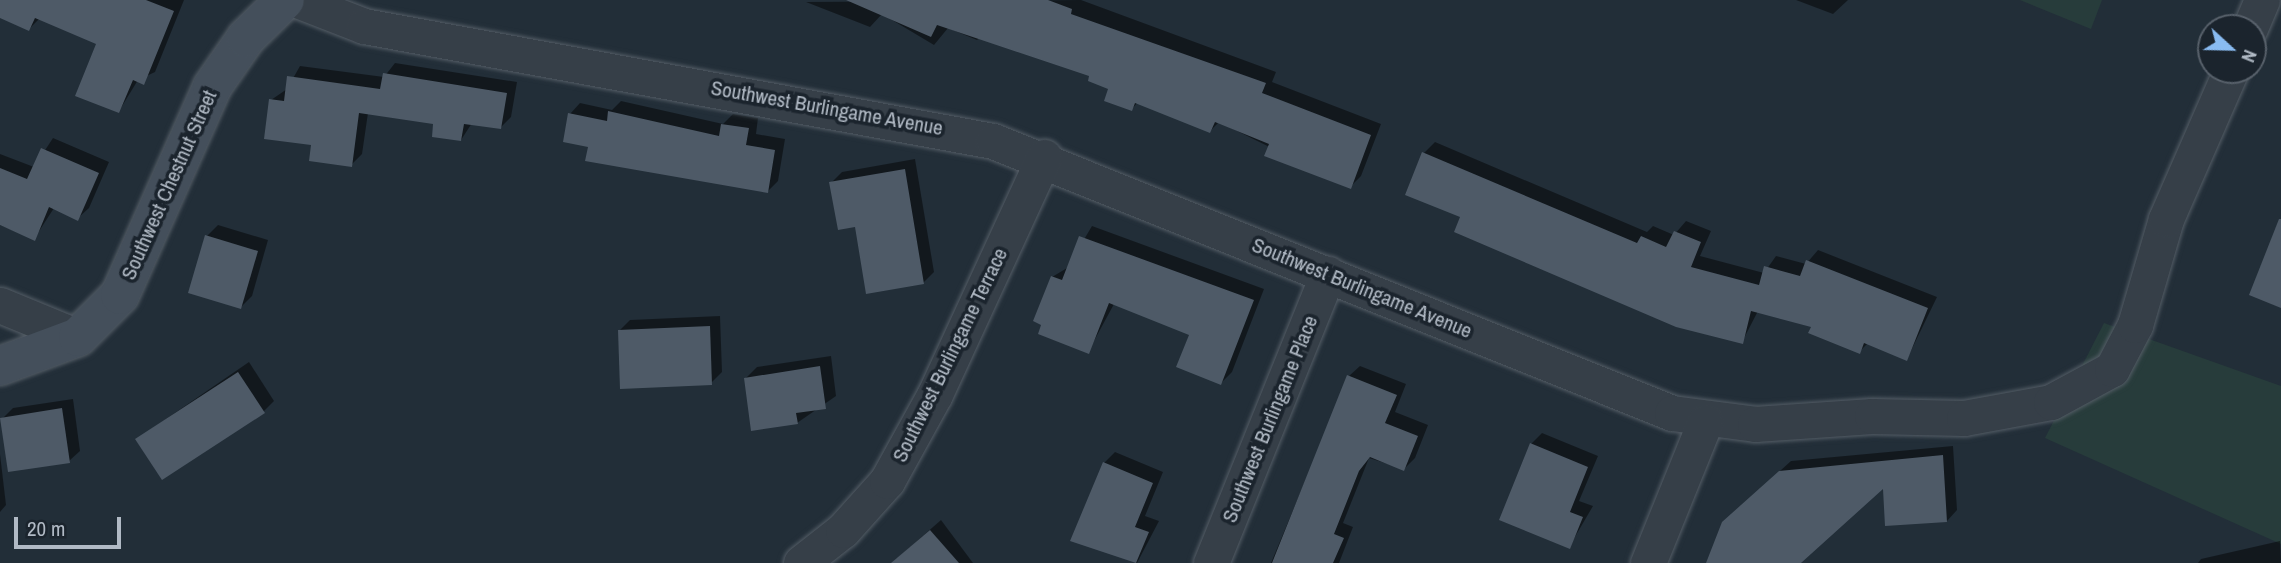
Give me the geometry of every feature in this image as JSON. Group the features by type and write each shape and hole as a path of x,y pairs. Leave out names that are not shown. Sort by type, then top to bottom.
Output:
{"street":[{"name":"Southwest Chestnut Street","path":"0,366 78,337 120,295 147,244 212,88 246,38 285,0"},
{"name":"Southwest Burlingame Avenue","path":"297,0 364,26 951,131 1044,157 1328,274 1705,422 1964,418 2051,402 2087,387 2112,369 2126,346 2166,219 2225,84"},
{"name":"Southwest Burlingame Terrace","path":"801,563 843,530 887,481 935,394 1044,157"},
{"name":"Southwest Burlingame Place","path":"1211,563 1328,274"},
{"path":"0,305 78,337"},
{"path":"1647,563 1705,422"}],"green space":[{"path":"2020,0 2102,0 2091,29"},
{"path":"2104,323 2281,386 2281,544 2045,438"}],"building":[{"path":"0,0 146,0 174,11 144,85 133,80 119,113 75,96 96,44 35,18 29,31 0,18"},
{"path":"846,0 1048,0 1072,9 1071,14 1266,83 1262,93 1371,135 1351,189 1264,156 1269,144 1215,122 1210,133 1135,103 1132,111 1104,101 1108,89 1088,81 1089,76 937,25 931,37"},
{"path":"383,73 507,93 501,129 464,124 461,141 432,137 433,124 359,113 352,167 309,161 311,145 264,139 269,99 284,101 287,76 380,89"},
{"path":"608,111 719,136 721,124 749,128 746,145 775,150 768,193 585,161 588,147 563,142 568,113 607,121"},
{"path":"41,148 99,173 78,221 49,207 35,241 0,225 0,168 27,179"},
{"path":"1422,152 1637,243 1641,236 1666,247 1674,231 1701,242 1691,267 1759,285 1764,266 1800,276 1806,260 1928,308 1907,361 1864,343 1860,354 1808,333 1811,327 1751,311 1743,344 1676,327 1454,232 1460,217 1405,195"},
{"path":"905,169 924,284 866,294 855,227 838,230 829,182"},
{"path":"2281,219 2281,308 2249,295"},
{"path":"205,235 258,251 241,309 188,293"},
{"path":"1079,236 1254,300 1221,385 1176,367 1189,335 1109,303 1089,354 1038,334 1041,325 1033,321 1051,276 1062,280"},
{"path":"710,326 712,385 620,389 618,330"},
{"path":"820,366 826,409 796,413 798,424 751,431 744,378"},
{"path":"238,372 265,413 162,480 135,439"},
{"path":"1347,375 1397,395 1385,423 1418,436 1404,471 1370,457 1359,471 1334,534 1344,538 1333,563 1272,563"},
{"path":"62,408 70,463 8,472 0,418"},
{"path":"1530,443 1588,467 1570,512 1583,517 1570,549 1499,520"},
{"path":"1943,455 1947,522 1885,526 1883,489 1801,563 1706,563 1722,522 1779,471"},
{"path":"1103,462 1153,483 1135,527 1149,532 1136,563 1070,541"},
{"path":"930,530 959,563 891,563"}]}
